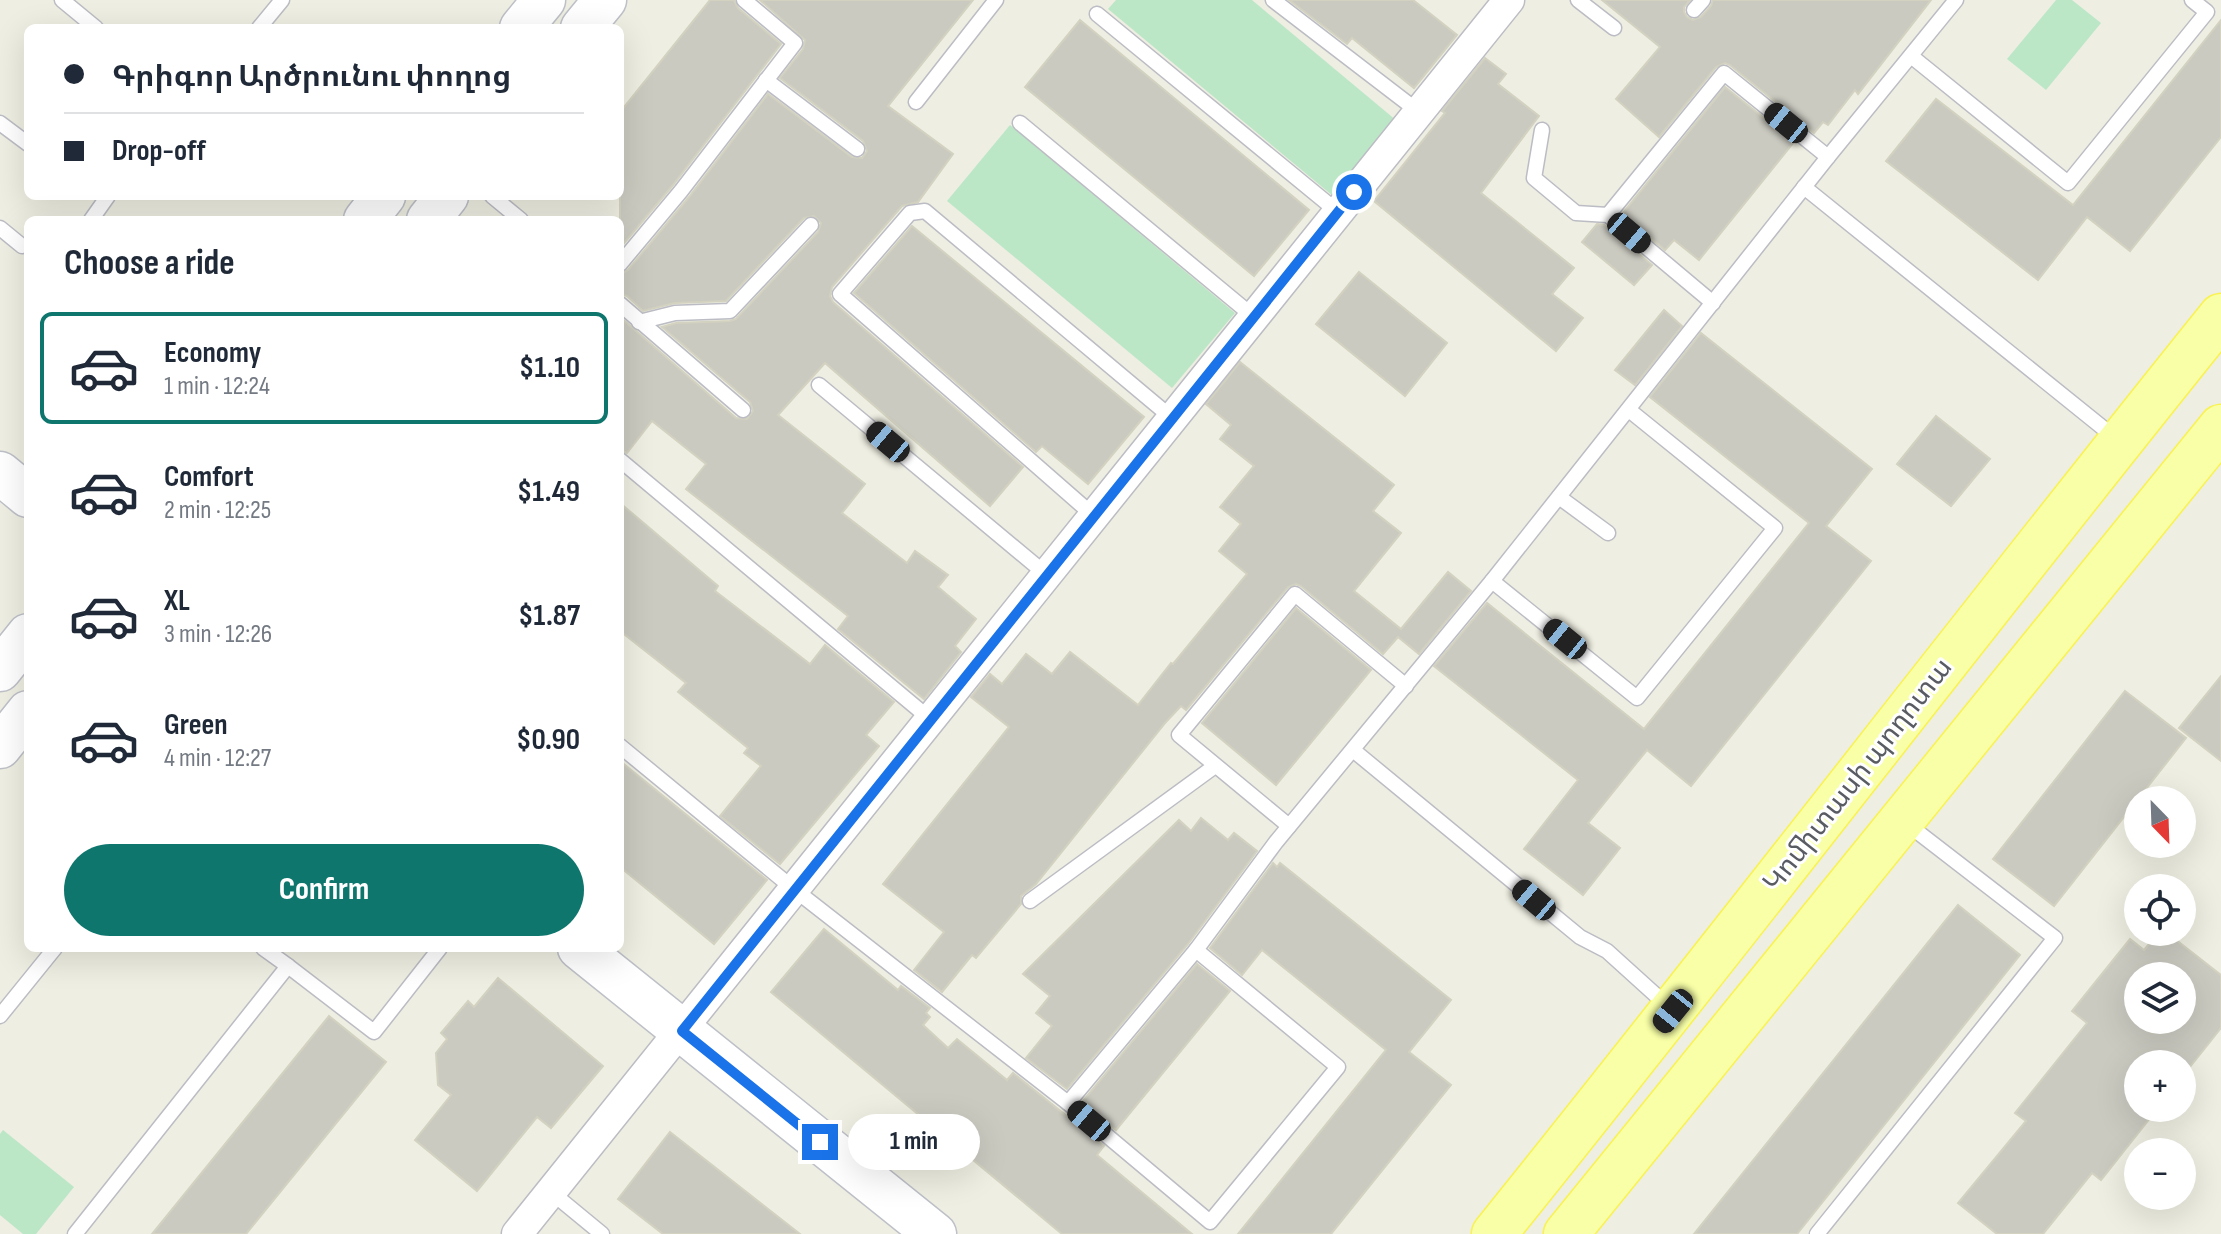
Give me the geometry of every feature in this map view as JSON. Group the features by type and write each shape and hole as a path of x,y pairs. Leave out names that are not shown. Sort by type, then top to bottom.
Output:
{"main road":[{"name":"Կոմիտասի պողոտա","path":"1494,1234 2221,316"},
{"path":"1566,1234 2221,427"}],"street":[{"path":"524,24 544,0"},
{"path":"585,24 605,0"},
{"path":"517,1234 1509,0"},
{"path":"368,216 381,200"},
{"path":"431,216 444,200"},
{"path":"0,473 24,493"},
{"path":"0,670 24,640"},
{"path":"0,747 24,717"},
{"path":"584,952 935,1234"}],"lane":[{"path":"62,0 91,24"},
{"path":"265,24 282,0"},
{"path":"624,259 795,43 744,0"},
{"path":"916,102 996,0"},
{"path":"1273,0 1419,112"},
{"path":"1578,0 1614,28"},
{"path":"1068,1103 1196,950 1251,873 1492,581 1956,0"},
{"path":"1911,56 2068,183 2207,12 2192,0"},
{"path":"1097,14 1338,212"},
{"path":"1608,215 1724,73 1828,157"},
{"path":"766,80 857,149"},
{"path":"0,123 24,141"},
{"path":"1020,123 1254,317"},
{"path":"1542,130 1534,178 1576,213 1608,215 1713,303"},
{"path":"1804,187 2120,442"},
{"path":"497,200 516,216"},
{"path":"1095,516 840,294 910,213 925,211 1173,418"},
{"path":"639,322 675,313 730,311 811,225"},
{"path":"0,228 22,246"},
{"path":"624,308 743,410"},
{"path":"819,385 1047,575"},
{"path":"1492,581 1637,698 1775,528 1629,410"},
{"path":"624,463 930,719"},
{"path":"1559,497 1608,533"},
{"path":"1289,826 1179,735 1295,594 1406,686"},
{"path":"624,749 795,890 1068,1103 1210,1222 1338,1067 1196,950"},
{"path":"1353,750 1580,937 1607,951 1673,1011"},
{"path":"1030,901 1215,766"},
{"path":"1817,1234 2055,938 1903,820"},
{"path":"0,1016 52,952"},
{"path":"269,952 374,1032 437,952"},
{"path":"75,1234 288,966"},
{"path":"551,1192 602,1234"}],"green space":[{"path":"1116,0 1252,0 1397,121 1333,196 1108,9"},
{"path":"2056,0 2072,0 2101,23 2046,90 2007,59"},
{"path":"1010,125 1235,313 1172,388 947,201"},
{"path":"3,1130 74,1187 36,1234 23,1234 0,1215 0,1134"}],"building":[{"path":"710,0 734,0 738,8 781,44 673,185 624,243 624,216 620,216 620,200 624,200 624,107"},
{"path":"760,0 973,0 888,106 953,154 918,202 902,206 832,287 830,296 833,302 1023,467 990,506 825,363 778,415 865,484 842,513 907,563 915,551 948,575 938,587 976,619 955,646 961,652 924,699 838,629 848,616 686,489 706,464 652,421 627,453 624,452 624,320 736,418 747,419 753,411 750,402 662,327 676,323 736,319 818,232 821,223 814,216 804,218 726,301 675,303 643,311 624,295 624,272 689,197 768,94 852,157 862,158 867,151 863,141 780,78 803,49 805,40"},
{"path":"1289,0 1413,0 1457,35 1414,88 1352,38 1347,44"},
{"path":"1602,0 1690,0 1684,12 1693,20 1701,17 1713,0 1931,0 1858,94 1855,90 1828,125 1823,122 1814,133 1725,63 1716,67 1659,137 1616,99 1660,47"},
{"path":"1080,20 1309,210 1254,276 1025,87"},
{"path":"2221,20 2221,137 2130,251 2087,217 2038,280 1886,161 1936,99 2073,205"},
{"path":"1485,58 1506,74 1498,84 1539,116 1481,193 1574,268 1552,294 1583,318 1556,351 1374,201"},
{"path":"1725,87 1794,142 1699,260 1674,240 1665,250 1622,214"},
{"path":"1597,224 1604,225 1652,265 1634,285 1582,242"},
{"path":"912,226 1144,417 1088,484 1042,446 1036,452 854,293"},
{"path":"1359,272 1447,343 1405,396 1316,324"},
{"path":"1664,310 1682,326 1635,385 1615,370"},
{"path":"1701,333 1872,469 1826,526 1871,561 1691,786 1647,750 1588,823 1620,848 1583,895 1524,849 1578,780 1434,666 1487,603 1644,729 1809,523 1650,397"},
{"path":"1240,362 1394,485 1373,511 1401,533 1354,591 1401,629 1448,572 1471,591 1419,654 1398,637 1383,654 1301,586 1288,587 1186,710 1181,706 1165,723 1036,884 1021,896 1021,904 976,958 972,955 942,992 914,970 944,932 883,884 1009,727 971,697 990,674 1002,684 1026,654 1052,674 1070,652 1138,705 1247,574 1219,551 1241,524 1220,507 1254,466 1220,439 1231,425 1206,404"},
{"path":"1936,416 1990,459 1951,506 1897,464"},
{"path":"624,506 718,586 715,591 810,664 825,645 894,702 866,735 879,746 780,864 720,816 761,766 744,753 748,748 678,692 686,683 624,634"},
{"path":"1296,608 1371,670 1276,785 1202,723"},
{"path":"2221,676 2221,761 2179,728"},
{"path":"2125,691 2186,738 2148,786 2124,786 2124,817 2054,906 1993,859"},
{"path":"624,764 767,880 714,944 624,870"},
{"path":"1201,818 1228,840 1234,833 1257,851 1188,944 1067,1089 1026,1058 1052,1026 1036,1013 1050,996 1023,974 1179,820 1191,831"},
{"path":"1273,863 1277,867 1280,863 1451,1000 1409,1052 1451,1085 1331,1234 1238,1234 1386,1050 1262,950 1242,975 1210,948"},
{"path":"1958,905 2020,955 1797,1234 1694,1234"},
{"path":"824,929 898,990 901,986 930,1008 926,1013 930,1017 923,1025 948,1048 957,1039 1007,1080 1013,1073 1104,1146 1097,1155 1192,1234 1062,1234 771,992"},
{"path":"2124,946 2139,946 2144,950 2147,946 2184,946 2221,975 2221,1028 2196,1059 2196,1050 2124,1050 2124,1122 2147,1122 2134,1138 2124,1138 2124,1151 2101,1180 2092,1173 2043,1234 1997,1234 1958,1203 2026,1121 2015,1113 2087,1023 2072,1011"},
{"path":"1197,964 1230,991 1116,1130 1082,1102"},
{"path":"498,978 603,1066 551,1128 537,1117 477,1191 415,1140 451,1095 438,1085 436,1053 447,1039 441,1033 468,1001 474,1007"},
{"path":"329,1016 386,1062 246,1234 152,1234"},
{"path":"670,1132 800,1234 663,1234 618,1199"}],"route":[{"path":"820,1142 682,1031 1354,192"}]}
